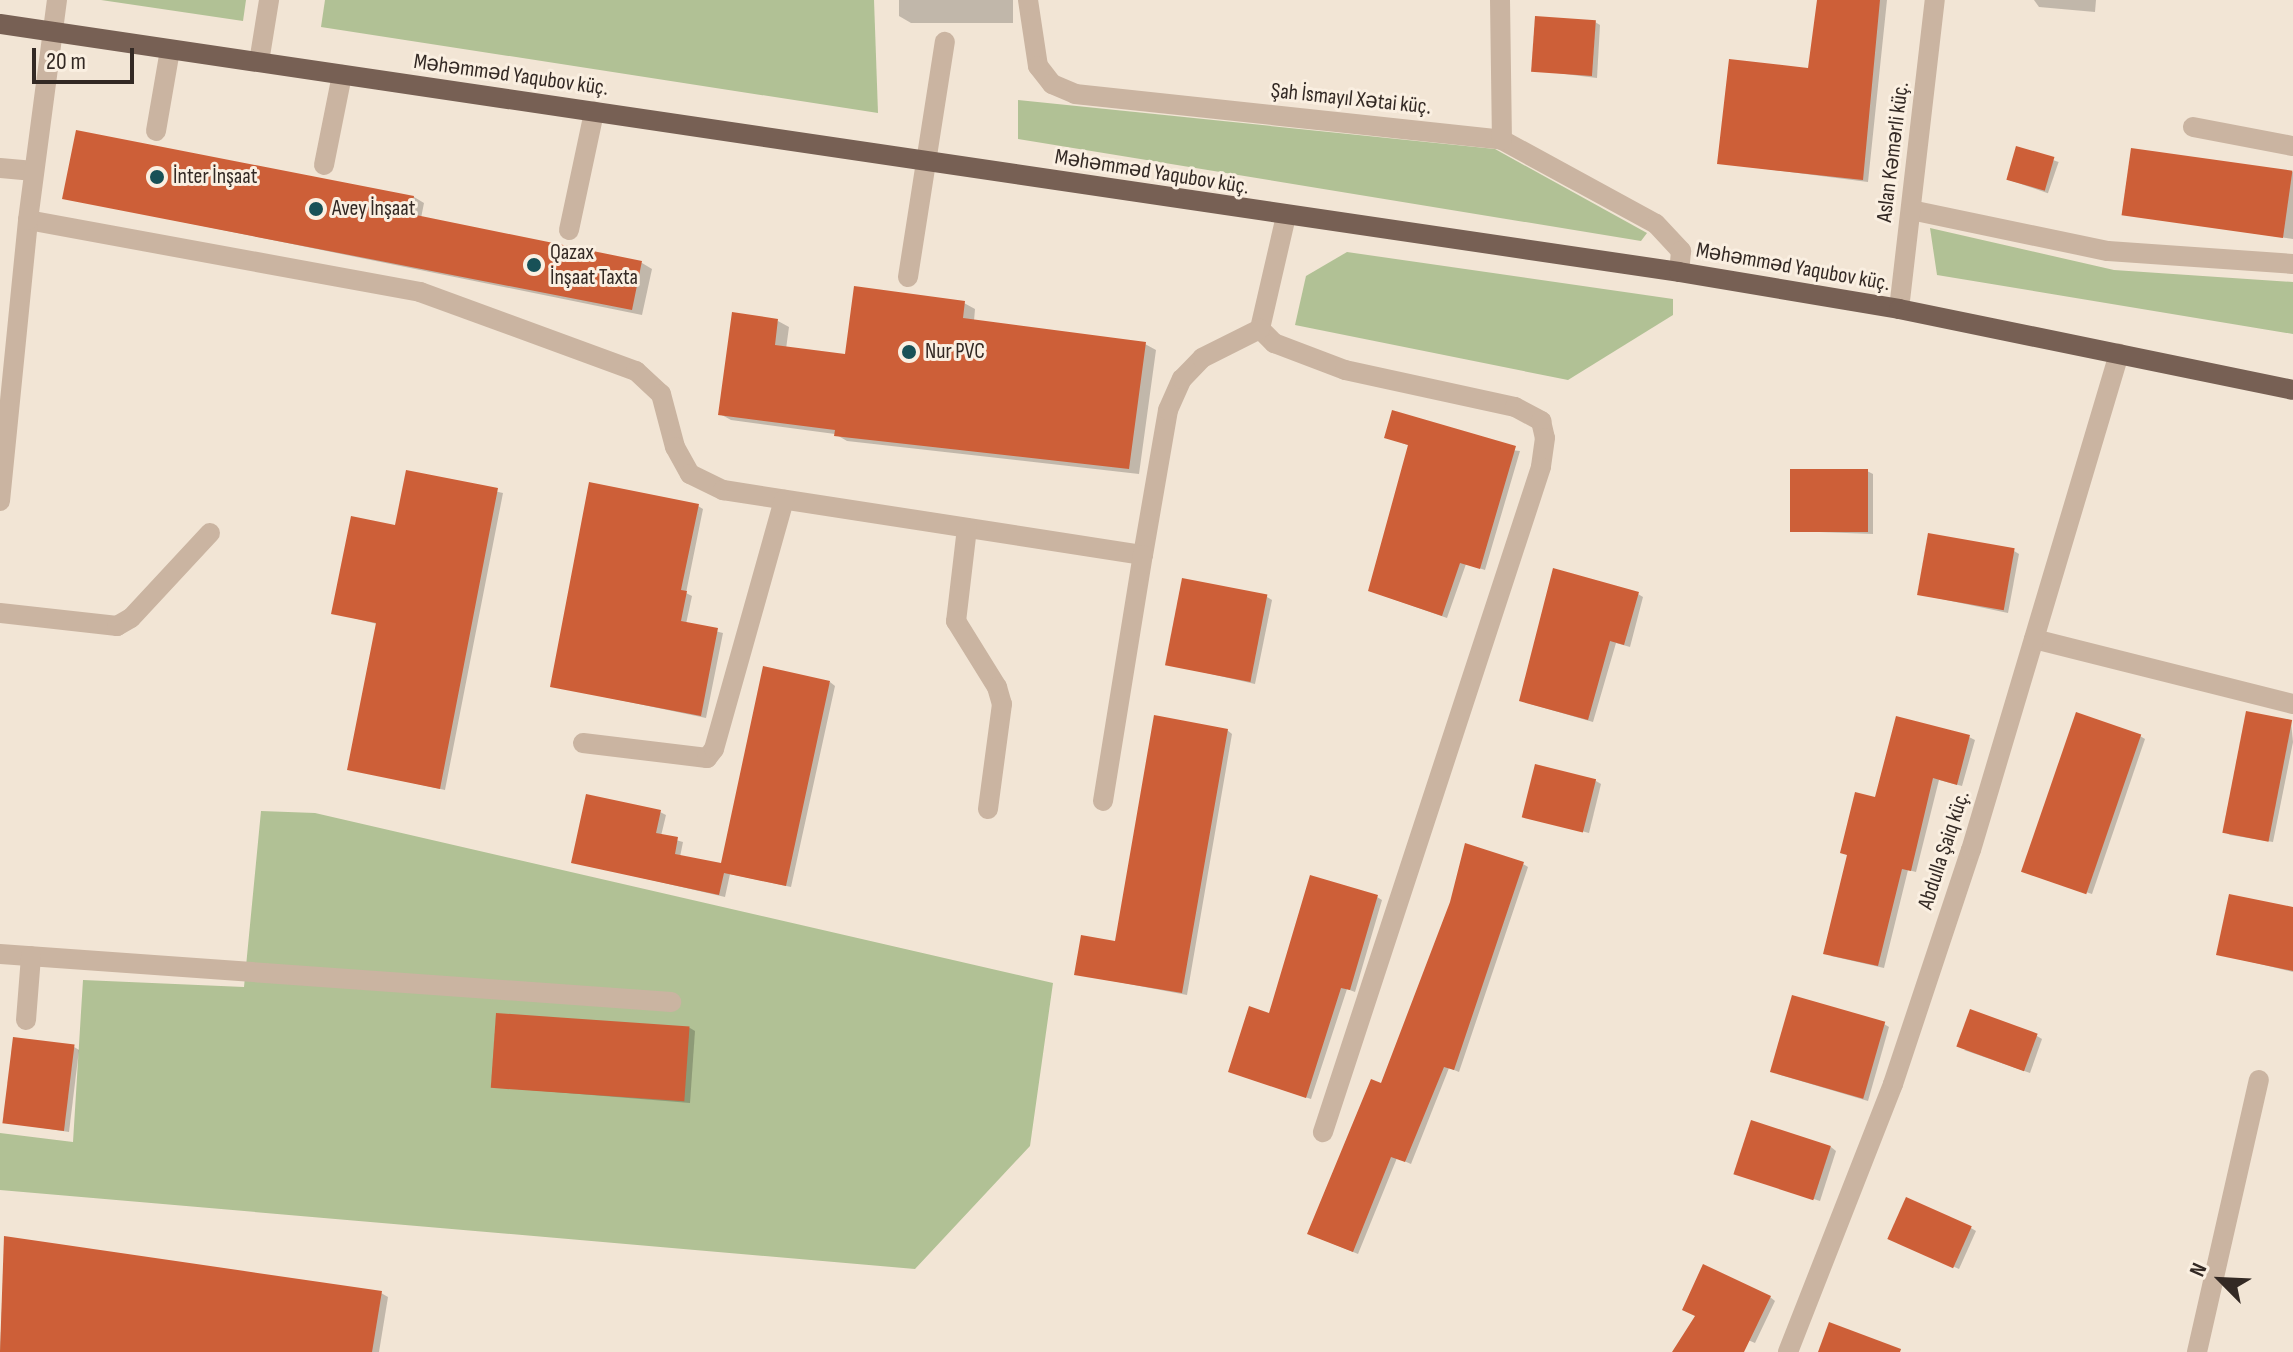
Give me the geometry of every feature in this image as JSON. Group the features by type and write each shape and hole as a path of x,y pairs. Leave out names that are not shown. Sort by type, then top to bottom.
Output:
{"main road":[{"name":"Məhəmməd Yaqubov küç.","path":"0,24 1679,272 1899,309 2293,390"}],"street":[{"path":"0,501 28,220 57,0"},
{"path":"259,62 269,0"},
{"name":"Şah İsmayıl Xətai küç.","path":"1028,0 1038,66 1052,84 1075,94 1502,140 1656,224 1681,251 1679,272"},
{"path":"1500,0 1502,140"},
{"name":"Aslan Kəmərli küç.","path":"1899,309 1935,0"},
{"path":"908,277 945,42"},
{"path":"156,131 170,50"},
{"path":"324,165 342,75"},
{"path":"569,230 594,112"},
{"path":"2193,127 2293,146"},
{"path":"0,168 34,171"},
{"path":"1911,210 2108,251 2282,267 2293,264"},
{"path":"1260,329 1286,216"},
{"path":"28,220 376,281 481,311 636,371 661,394 675,447 690,474 723,490 1143,555"},
{"path":"1103,801 1168,410 1182,379 1202,358 1260,329"},
{"path":"1260,329 1274,343 1310,360 1515,407 1541,421 1545,438 1541,467 1323,1132"},
{"name":"Abdulla Şaiq küç.","path":"1788,1352 1893,1084 2034,639 2119,354"},
{"path":"583,743 707,758 714,749 784,500"},
{"path":"967,528 956,621 997,687 1002,704 988,809"},
{"path":"0,613 117,626 131,618 210,533"},
{"path":"2034,639 2293,704"},
{"path":"0,954 671,1002"},
{"path":"26,1020 31,956"},
{"path":"2197,1352 2259,1080"}],"green space":[{"path":"101,0 246,0 243,21"},
{"path":"325,0 874,0 878,113 321,27"},
{"path":"1018,100 1495,149 1647,233 1641,241 1018,139"},
{"path":"1930,228 2114,270 2293,282 2293,334 1937,275"},
{"path":"1347,252 1673,299 1673,315 1568,380 1295,325 1306,276"},
{"path":"261,811 315,813 1053,983 1030,1146 915,1269 0,1190 0,1133 73,1142 83,980 244,987"}],"building":[{"path":"1817,0 1880,0 1863,180 1717,164 1729,59 1808,68"},
{"path":"1535,16 1596,20 1592,76 1531,72"},
{"path":"76,130 414,196 411,214 642,261 632,310 62,199"},
{"path":"2016,146 2054,157 2045,191 2006,180"},
{"path":"2131,148 2292,171 2283,238 2122,215"},
{"path":"854,286 965,301 963,318 1146,342 1129,469 834,436 835,430 718,415 732,312 778,319 775,345 845,354"},
{"path":"1392,410 1516,446 1480,569 1460,563 1442,616 1368,591 1408,445 1384,438"},
{"path":"1790,469 1868,469 1868,532 1790,532"},
{"path":"406,470 498,488 440,789 347,770 376,623 331,614 351,516 395,525"},
{"path":"589,482 699,504 681,590 687,591 681,621 718,628 701,716 550,687"},
{"path":"1928,533 2015,548 2004,610 1917,595"},
{"path":"1553,568 1639,592 1624,645 1610,641 1588,720 1519,701"},
{"path":"1182,578 1267,595 1250,682 1165,665"},
{"path":"763,666 830,681 786,886 724,873 719,895 571,863 586,794 661,810 656,833 678,837 675,854 721,863"},
{"path":"2246,711 2292,720 2268,842 2222,833"},
{"path":"2076,712 2141,734 2086,894 2021,872"},
{"path":"1154,715 1228,729 1182,993 1074,975 1081,935 1115,941"},
{"path":"1896,716 1970,735 1957,785 1933,778 1911,871 1902,869 1878,966 1823,954 1847,855 1840,853 1855,792 1875,797"},
{"path":"1535,764 1596,779 1583,833 1522,817"},
{"path":"1465,843 1524,862 1454,1070 1444,1067 1405,1162 1391,1157 1353,1252 1307,1234 1371,1079 1381,1083 1450,902"},
{"path":"1310,875 1378,895 1350,990 1341,988 1306,1098 1228,1072 1249,1006 1269,1013"},
{"path":"2229,894 2293,907 2293,971 2216,955"},
{"path":"1792,995 1885,1022 1863,1099 1770,1072"},
{"path":"1970,1009 2038,1034 2024,1071 1956,1047"},
{"path":"496,1013 690,1027 684,1101 491,1088"},
{"path":"13,1037 75,1045 64,1131 2,1123"},
{"path":"1751,1120 1831,1146 1813,1200 1733,1174"},
{"path":"1906,1197 1972,1226 1953,1268 1887,1239"},
{"path":"4,1236 382,1291 372,1352 0,1352"},
{"path":"1703,1264 1771,1296 1744,1352 1672,1352 1695,1316 1682,1310"},
{"path":"1829,1322 1901,1349 1900,1352 1818,1352"}],"place":[{"name":"İnter İnşaat","path":"157,177"},
{"name":"Avey İnşaat","path":"316,209"},
{"name":"Qazax İnşaat Taxta","path":"534,265"},
{"name":"Nur PVC","path":"909,352"}]}
